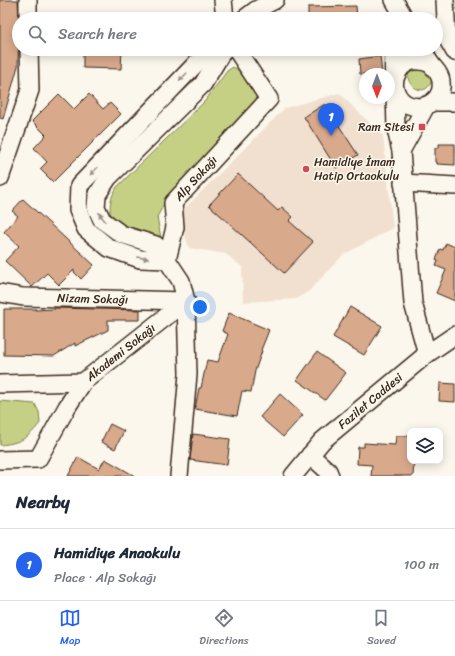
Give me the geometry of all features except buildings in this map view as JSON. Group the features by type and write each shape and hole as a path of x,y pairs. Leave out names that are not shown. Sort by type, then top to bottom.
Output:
{"street":[{"path":"28,0 28,12"},
{"path":"223,0 224,12"},
{"path":"253,12 274,0"},
{"path":"393,12 394,0"},
{"path":"394,0 401,12"},
{"path":"445,0 447,38 455,52"},
{"path":"0,178 30,90 29,56"},
{"path":"167,260 140,259 110,248 86,229 78,210 79,186 203,56"},
{"path":"179,476 188,374 186,301 180,281 156,245 121,234 102,220 96,207 97,195 108,178 203,84 220,56"},
{"name":"Alp Sokağı","path":"167,260 175,226 174,203 269,99 241,56"},
{"path":"394,56 394,68"},
{"path":"400,152 430,104 438,97 441,90 441,82 426,56"},
{"path":"395,76 404,65 410,62 424,61 455,84"},
{"path":"395,87 399,98 404,103 411,106 419,107 430,104 455,102"},
{"path":"395,87 396,129 403,183 412,303 427,354"},
{"path":"403,183 455,186"},
{"name":"Nizam Sokağı","path":"0,293 24,297 186,301"},
{"name":"Akademi Sokağı","path":"0,384 82,382 186,301"},
{"name":"Fazilet Caddesi","path":"293,476 322,441 427,354 455,335"},
{"path":"0,460 38,459 82,382"},
{"path":"310,455 328,470 330,476"}],"shaded area":[{"name":"Hamidiye İmam Hatip Ortaokulu","path":"339,93 383,136 393,228 343,255 309,291 296,299 243,302 242,267 226,254 189,248 179,214 285,108"}],"green space":[{"path":"420,66 432,77 429,86 424,89 418,89 409,81 408,75 411,70"},
{"path":"233,67 237,69 248,82 258,102 236,128 171,191 157,217 161,238 147,235 121,223 110,213 111,199 117,187 205,101 227,71"},
{"path":"0,401 35,404 39,412 40,423 23,439 13,443 0,445"}],"place":[{"name":"Ram Sitesi","path":"422,127"},
{"name":"Hamidiye Anaokulu","path":"331,136"},
{"name":"Hamidiye İmam Hatip Ortaokulu","path":"306,169"}]}
